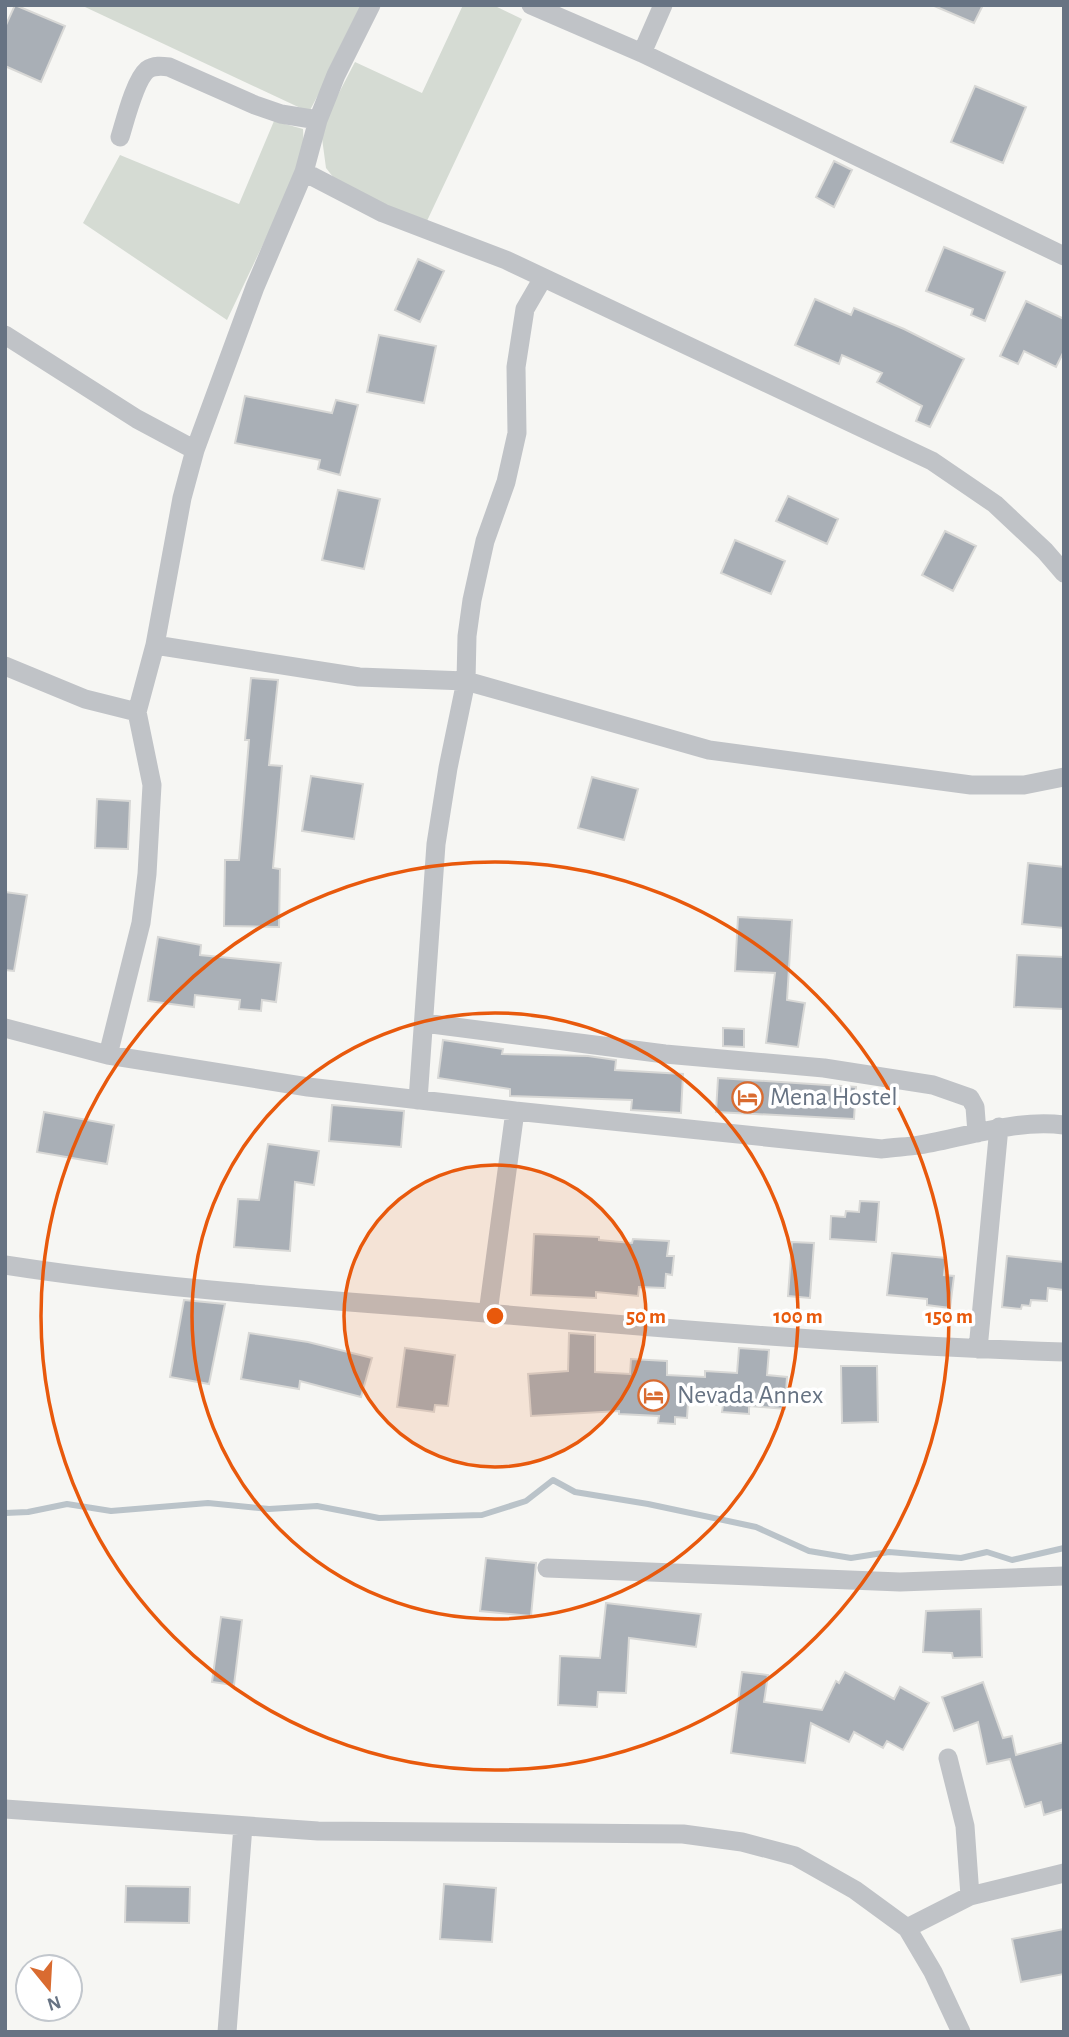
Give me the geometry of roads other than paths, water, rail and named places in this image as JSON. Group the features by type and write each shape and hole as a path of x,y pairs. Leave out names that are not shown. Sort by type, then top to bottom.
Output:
{"street":[{"path":"108,1055 141,923 147,874 152,785 137,712 155,645 182,498 195,450 255,287 304,172 318,120 336,75 371,5"},
{"path":"531,5 642,53 1064,256"},
{"path":"642,53 663,5"},
{"path":"120,137 139,81 145,71 158,66 169,67 281,114 318,120"},
{"path":"304,172 383,213 506,260 932,461 995,504 1045,551 1064,573"},
{"path":"418,1100 436,844 466,681 467,636 472,600 485,541 506,482 517,433 516,367 525,309 543,278"},
{"path":"5,335 138,419 195,450"},
{"path":"155,645 359,677 466,681 709,750 971,785 1024,785 1064,777"},
{"path":"5,666 85,699 137,712"},
{"path":"424,1023 665,1054 824,1068 933,1085 970,1098 975,1107 976,1133"},
{"path":"5,1028 108,1055 308,1087 882,1149 918,1145 999,1127 1064,1125"},
{"path":"488,1313 515,1111"},
{"path":"978,1349 999,1127"},
{"path":"5,1265 191,1288 794,1339 1064,1352"},
{"path":"547,1568 900,1582 1016,1580 1064,1576"},
{"path":"948,1758 965,1826 970,1896"},
{"path":"5,1809 318,1831 683,1834 742,1842 795,1857 855,1889 907,1928 933,1972 961,2032"},
{"path":"227,2032 243,1826"},
{"path":"907,1928 970,1896 1064,1873"}],"waterway":[{"path":"5,1513 28,1512 67,1504 111,1511 208,1503 269,1509 317,1506 379,1518 482,1515 526,1501 553,1480 575,1492 756,1527 809,1551 851,1558 889,1552 961,1558 987,1552 1012,1560 1064,1548"}],"place":[{"name":"Mena Hostel","path":"747,1097"},
{"name":"Nevada Annex","path":"654,1395"}]}
